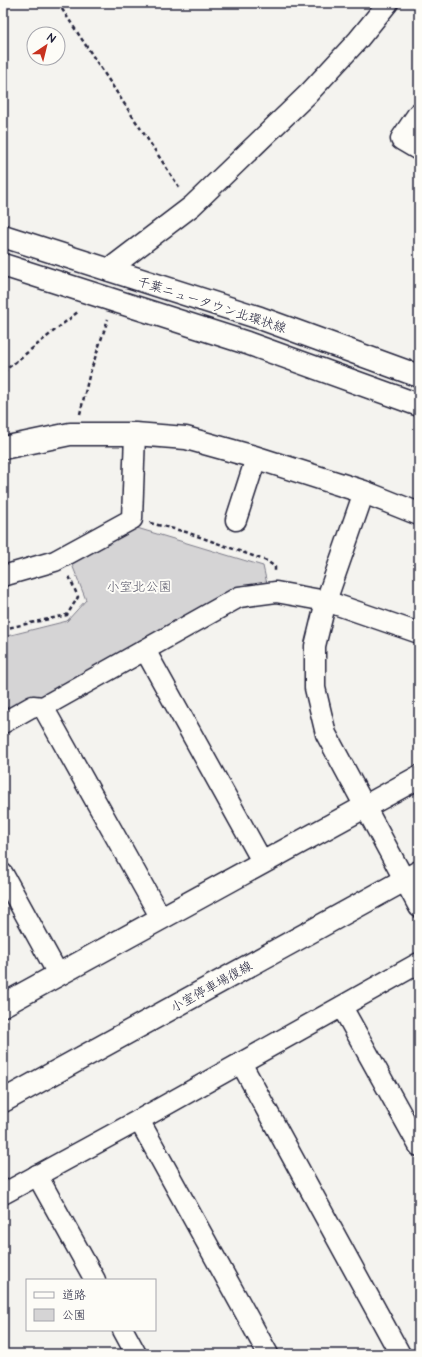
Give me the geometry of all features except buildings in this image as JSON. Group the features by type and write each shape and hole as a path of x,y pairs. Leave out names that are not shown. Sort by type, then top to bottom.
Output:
{"main road":[{"path":"419,114 402,139 419,148"},
{"name":"千葉ニュータウン北環状線","path":"3,236 260,318 419,376"},
{"name":"千葉ニュータウン北環状線","path":"3,265 247,343 419,405"},
{"path":"3,448 75,434 135,434 186,438 364,492 419,514"},
{"path":"3,1005 419,777"},
{"name":"小室停車場復線","path":"3,1101 412,876"}],"street":[{"path":"108,270 192,206 308,94 358,40 388,3"},
{"path":"3,576 62,557 132,519 135,434"},
{"path":"236,520 256,458"},
{"path":"364,492 326,601 315,646 315,688 326,734 365,807 412,876 419,907"},
{"path":"3,723 33,706 43,707 239,598 276,592 326,601 419,633"},
{"path":"145,650 263,863"},
{"path":"43,707 161,918"},
{"path":"3,874 58,974"},
{"path":"3,1194 139,1120 419,963"},
{"path":"342,1007 419,1146"},
{"path":"241,1063 400,1354"},
{"path":"139,1120 268,1354"},
{"path":"37,1176 94,1279"},
{"path":"124,1331 136,1354"}],"path":[{"path":"58,3 192,206"},
{"path":"3,372 99,296"},
{"path":"75,434 89,376 109,318"},
{"path":"132,519 186,532 267,561 275,567 276,592"},
{"path":"3,629 67,615 78,597 62,557"}],"green space":[{"name":"小室北公園","path":"137,528 263,566 267,584 3,718 3,637 67,621 86,600 71,562"}]}
